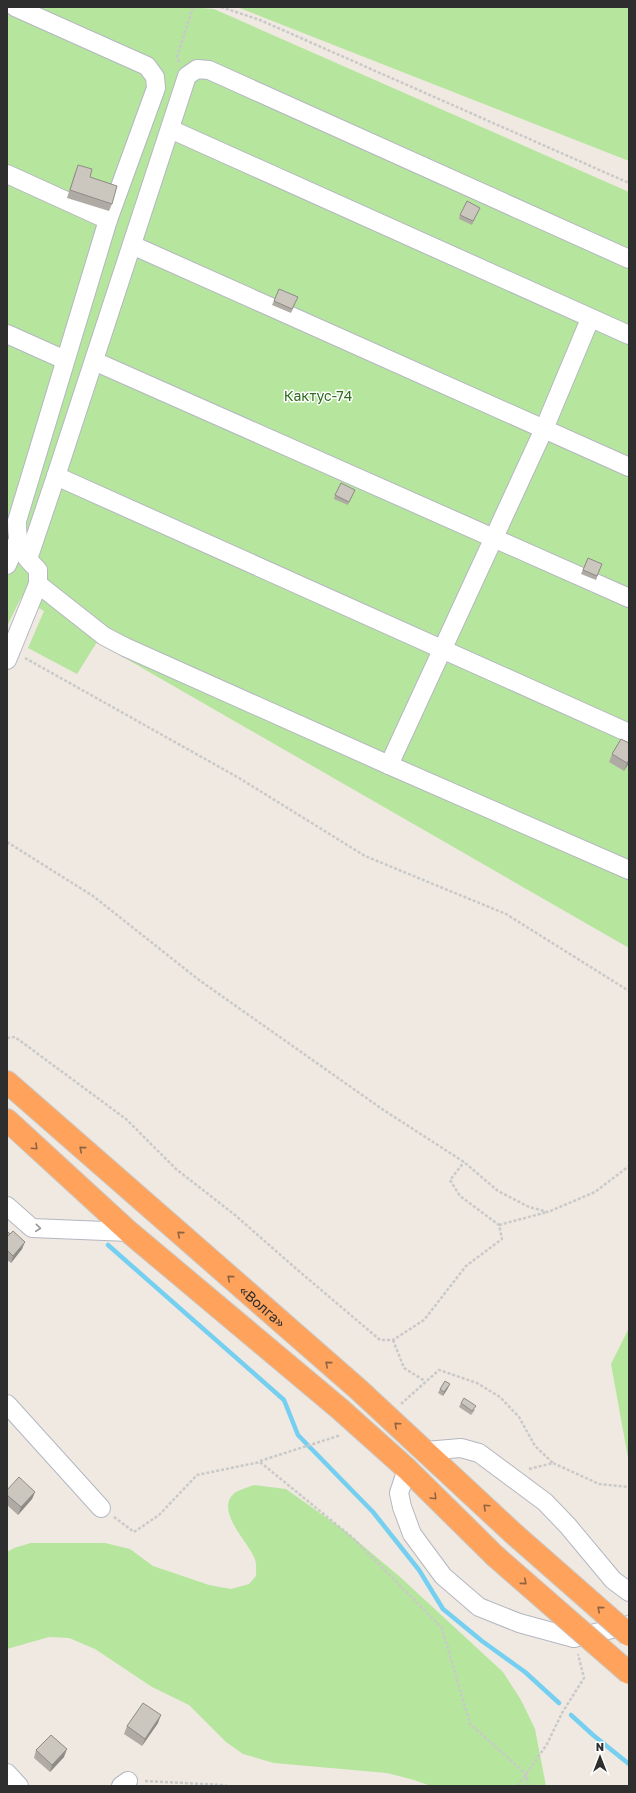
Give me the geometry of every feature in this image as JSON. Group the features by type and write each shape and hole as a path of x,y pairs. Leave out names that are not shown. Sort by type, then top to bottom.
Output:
{"highway":[{"name":"«Волга»","path":"7,1082 426,1451 514,1534 629,1635"},
{"name":"«Волга»","path":"7,1120 129,1232 361,1428 407,1469 495,1556 629,1674"}],"street":[{"path":"7,565 17,542 17,521 108,220 156,88 154,77 147,66 15,7"},
{"path":"28,559 187,76 197,69 209,70 629,259"},
{"path":"170,129 629,336"},
{"path":"7,174 108,220"},
{"path":"132,245 629,467"},
{"path":"389,765 544,429 590,319"},
{"path":"7,334 65,360"},
{"path":"94,360 629,598"},
{"path":"56,476 629,733"},
{"path":"7,502 11,504 17,521"},
{"path":"9,655 38,584 38,570 28,559 17,542"},
{"path":"38,584 111,640 389,765 629,870"},
{"path":"7,1206 32,1228 129,1232"},
{"path":"7,1404 100,1508"},
{"path":"426,1451 460,1448 479,1453 545,1502 568,1526 613,1580 629,1592"},
{"path":"407,1469 399,1493 402,1508 412,1534 443,1576 479,1607 519,1623 574,1638 629,1625"},
{"path":"7,1773 19,1786"}],"path":[{"path":"187,76 177,57 193,7"},
{"path":"221,7 260,20 629,183"},
{"path":"9,655 239,778 364,856 506,914 629,990"},
{"path":"7,842 92,896 199,980 382,1109 464,1162 498,1191 529,1207 548,1212"},
{"path":"7,1038 15,1037 126,1119 176,1169 235,1215 380,1340 393,1340 424,1320 466,1266 502,1239 499,1225 460,1196 450,1180 464,1162"},
{"path":"499,1225 548,1212 595,1192 629,1166"},
{"path":"393,1340 404,1368 425,1381"},
{"path":"407,1409 402,1403 439,1370 477,1383 500,1397 519,1417 535,1446 553,1463 599,1484 629,1487"},
{"path":"100,1508 134,1532 159,1515 197,1475 260,1462 361,1428"},
{"path":"260,1462 353,1538 442,1628 470,1724 526,1774 528,1786"},
{"path":"509,1474 553,1463"},
{"path":"518,1786 547,1744 562,1713 584,1678 574,1638"},
{"path":"125,1783 222,1784 226,1786"}],"green space":[{"name":"Кактус-74","path":"7,7 188,7 214,9 629,192 629,948 97,642 77,674 28,648 44,611 21,598 7,626"},
{"path":"237,7 629,7 629,161"},
{"path":"629,1328 629,1463 611,1364"},
{"path":"254,1485 286,1489 344,1530 399,1576 503,1672 521,1700 535,1729 546,1786 431,1786 387,1773 274,1763 243,1754 226,1742 189,1705 152,1687 95,1649 69,1638 49,1637 7,1649 7,1552 14,1548 31,1543 105,1543 130,1549 153,1566 209,1585 231,1589 249,1584 256,1576 255,1559 239,1534 228,1507 230,1499 236,1492"}],"building":[{"path":"78,165 92,169 90,177 117,186 112,204 70,190"},
{"path":"467,201 480,208 473,221 460,215"},
{"path":"279,289 298,297 292,309 274,301"},
{"path":"341,483 355,490 349,502 335,495"},
{"path":"588,558 602,564 597,576 583,570"},
{"path":"621,739 629,743 629,760 627,763 612,754"},
{"path":"13,1231 25,1242 13,1256 7,1250 7,1237"},
{"path":"445,1381 450,1384 444,1392 440,1389"},
{"path":"464,1398 476,1406 472,1411 461,1403"},
{"path":"19,1477 35,1492 21,1507 7,1495 7,1490"},
{"path":"143,1703 161,1715 145,1739 127,1726"},
{"path":"51,1735 67,1749 52,1765 36,1750"}],"waterway":[{"path":"108,1245 284,1400 298,1435 373,1512 419,1570 443,1609 482,1641 525,1672 559,1703"},
{"path":"571,1715 629,1764"}]}
